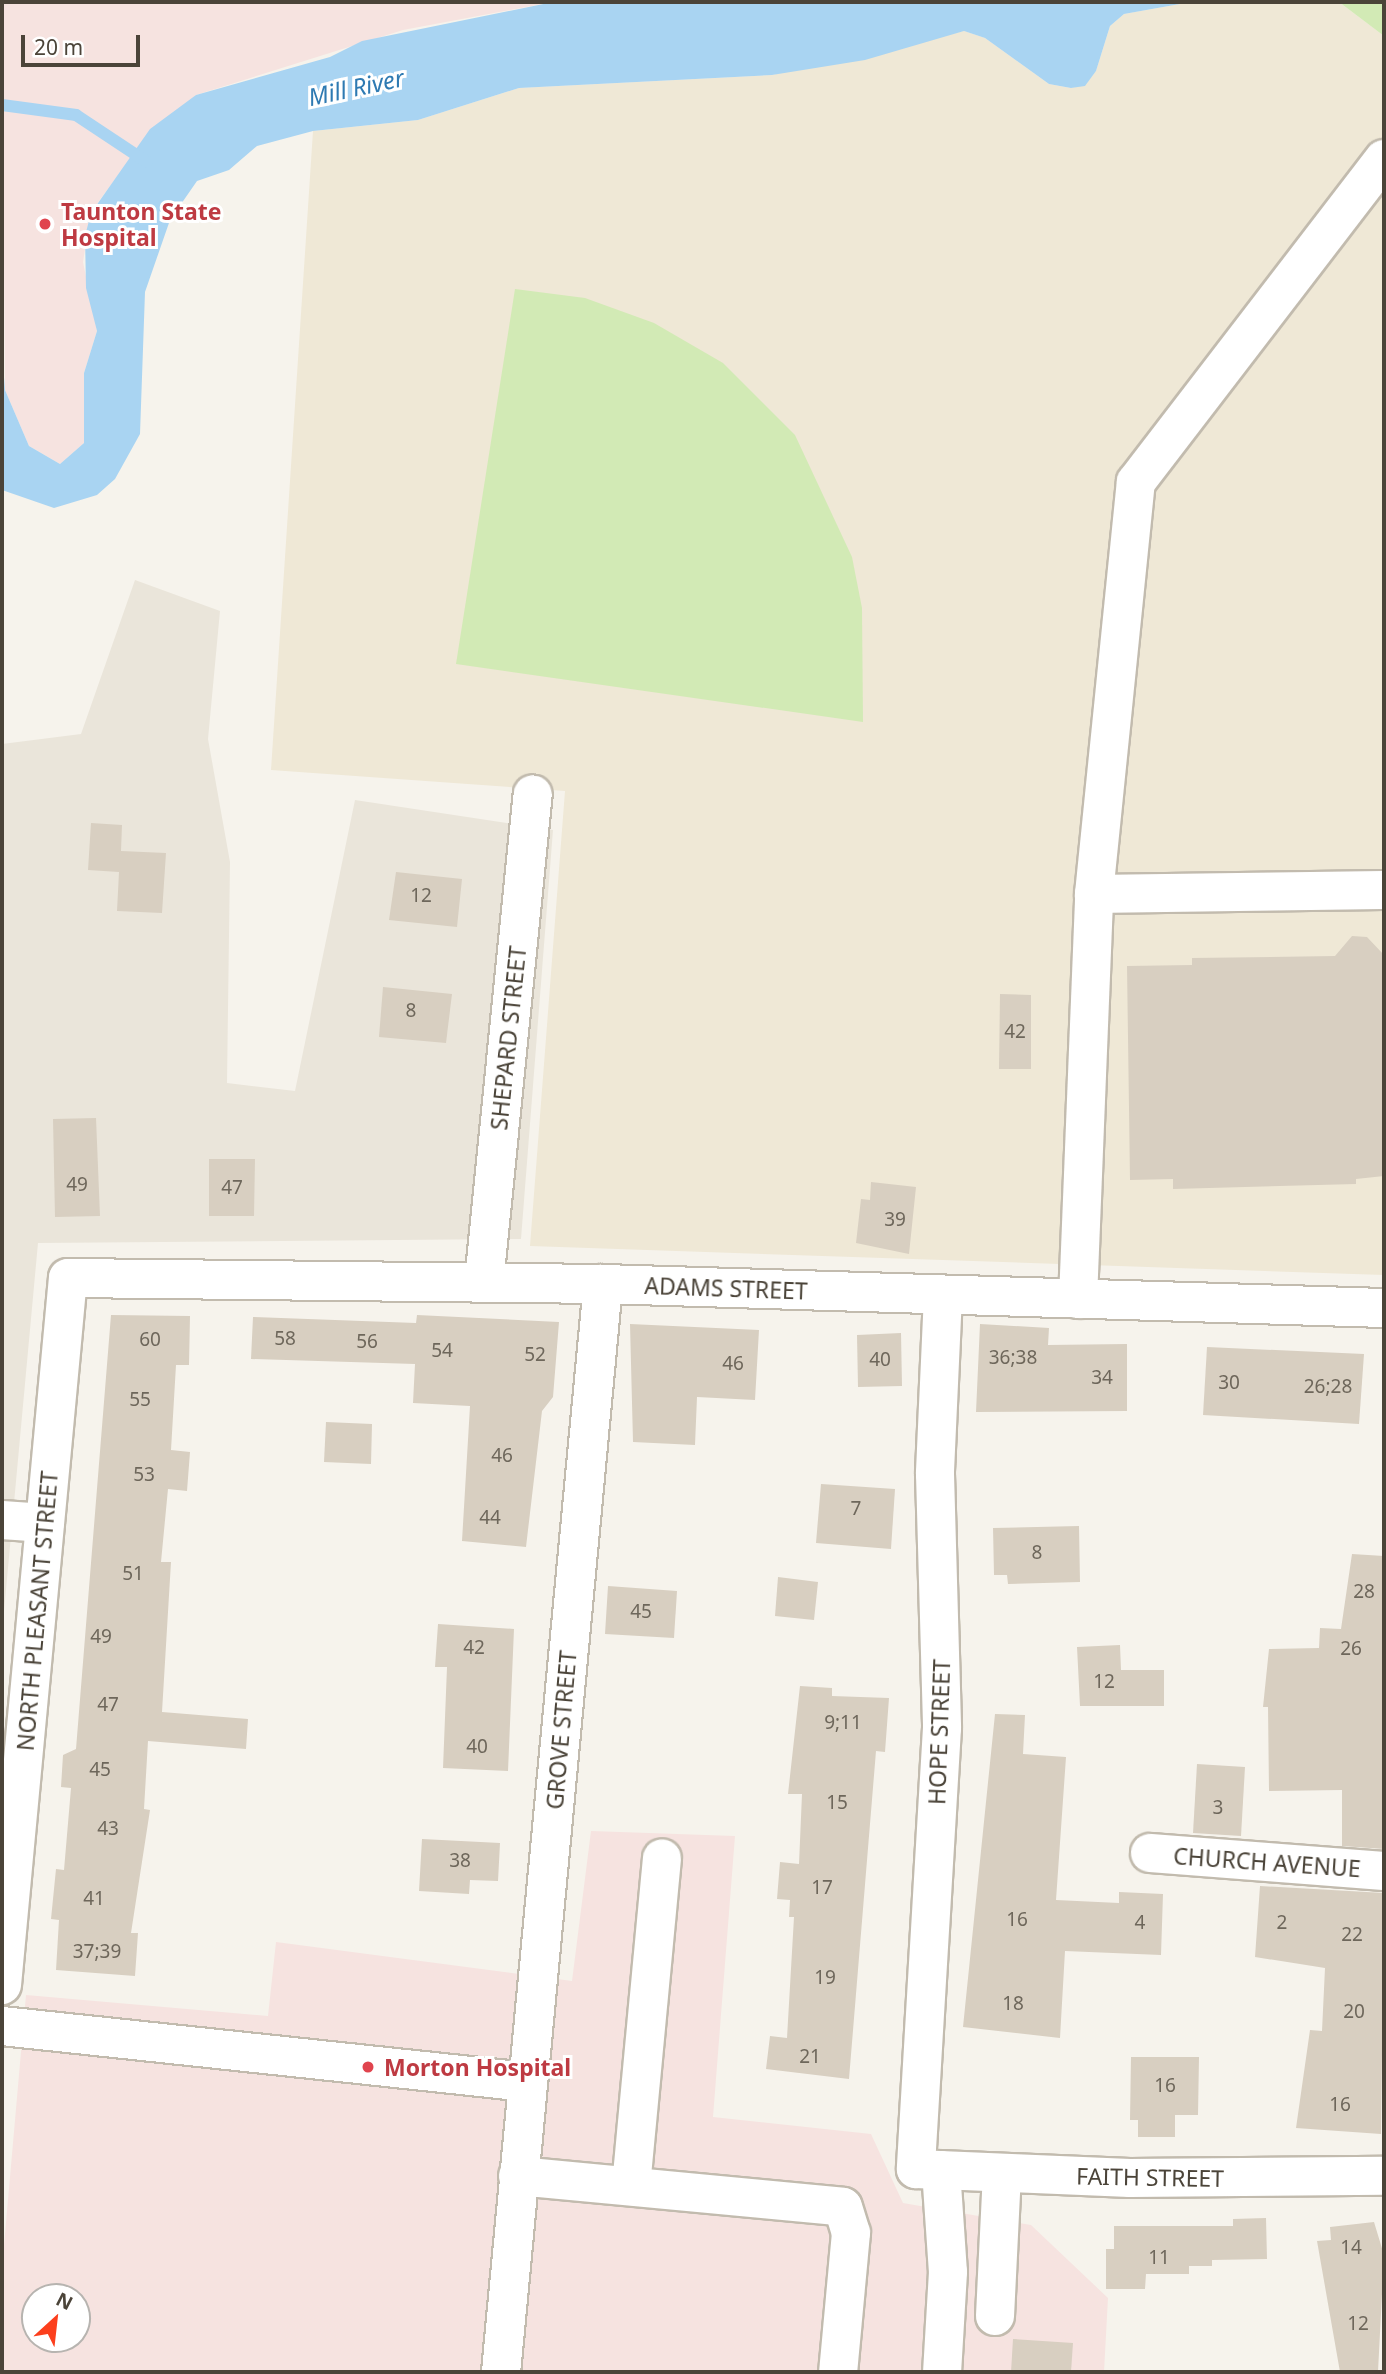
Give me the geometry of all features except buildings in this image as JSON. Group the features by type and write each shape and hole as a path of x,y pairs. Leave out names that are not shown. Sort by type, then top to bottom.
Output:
{"street":[{"path":"1078,1299 1094,894 1136,482 1384,159"},
{"name":"SHEPARD STREET","path":"484,1282 533,794"},
{"path":"1094,894 1381,890"},
{"name":"ADAMS STREET","path":"68,1278 603,1284 1384,1308"},
{"name":"NORTH PLEASANT STREET","path":"2,1985 68,1278"},
{"name":"GROVE STREET","path":"501,2372 603,1284"},
{"name":"HOPE STREET","path":"942,2372 948,2272 928,2170 942,1728 935,1474 943,1295"},
{"path":"2,1520 45,1523"},
{"name":"CHURCH AVENUE","path":"1150,1853 1384,1871"},
{"path":"631,2186 662,1858"},
{"path":"2,2026 527,2082"},
{"name":"FAITH STREET","path":"928,2170 1384,2176"},
{"path":"995,2316 1002,2173"},
{"path":"518,2176 843,2207 851,2233 838,2372"}],"shaded area":[{"name":"Taunton State Hospital","path":"2,2 553,2 403,30 196,95 129,160 91,212 83,262 97,331 84,373 84,443 60,464 29,446 5,390"},
{"path":"1191,2 1339,2 1384,36 1384,1275 530,1246 565,791 271,770 313,131 418,120 519,88 772,75 964,31 985,38 1049,84 1071,88 1085,85 1096,71 1110,26 1124,14"},
{"path":"135,580 220,611 208,739 230,862 227,1083 295,1091 355,800 553,830 521,1239 38,1243 2,1633 2,744 81,734"},
{"name":"Morton Hospital","path":"591,1831 735,1836 713,2117 871,2134 903,2203 1031,2225 1108,2298 1104,2372 2,2372 2,2268 26,1995 268,2016 276,1942 572,1981"}],"green space":[{"path":"1339,2 1384,2 1384,36"},
{"path":"515,289 585,298 654,323 723,363 795,435 852,557 862,608 863,722 456,664"}],"water":[{"name":"Mill River","path":"553,2 1191,2 1124,14 1110,26 1096,71 1085,86 1071,88 1049,84 985,38 964,31 865,60 772,75 519,88 418,120 313,131 257,146 229,170 197,181 170,220 145,292 140,434 115,479 97,495 54,508 2,490 2,351 5,390 29,446 60,464 84,443 84,373 97,331 86,288 85,236 91,213 150,129 196,95 330,57 362,41"}],"waterway":[{"path":"2,105 76,115 147,162"}],"place":[{"name":"Taunton State Hospital","path":"45,224"},
{"name":"Morton Hospital","path":"368,2067"}]}
